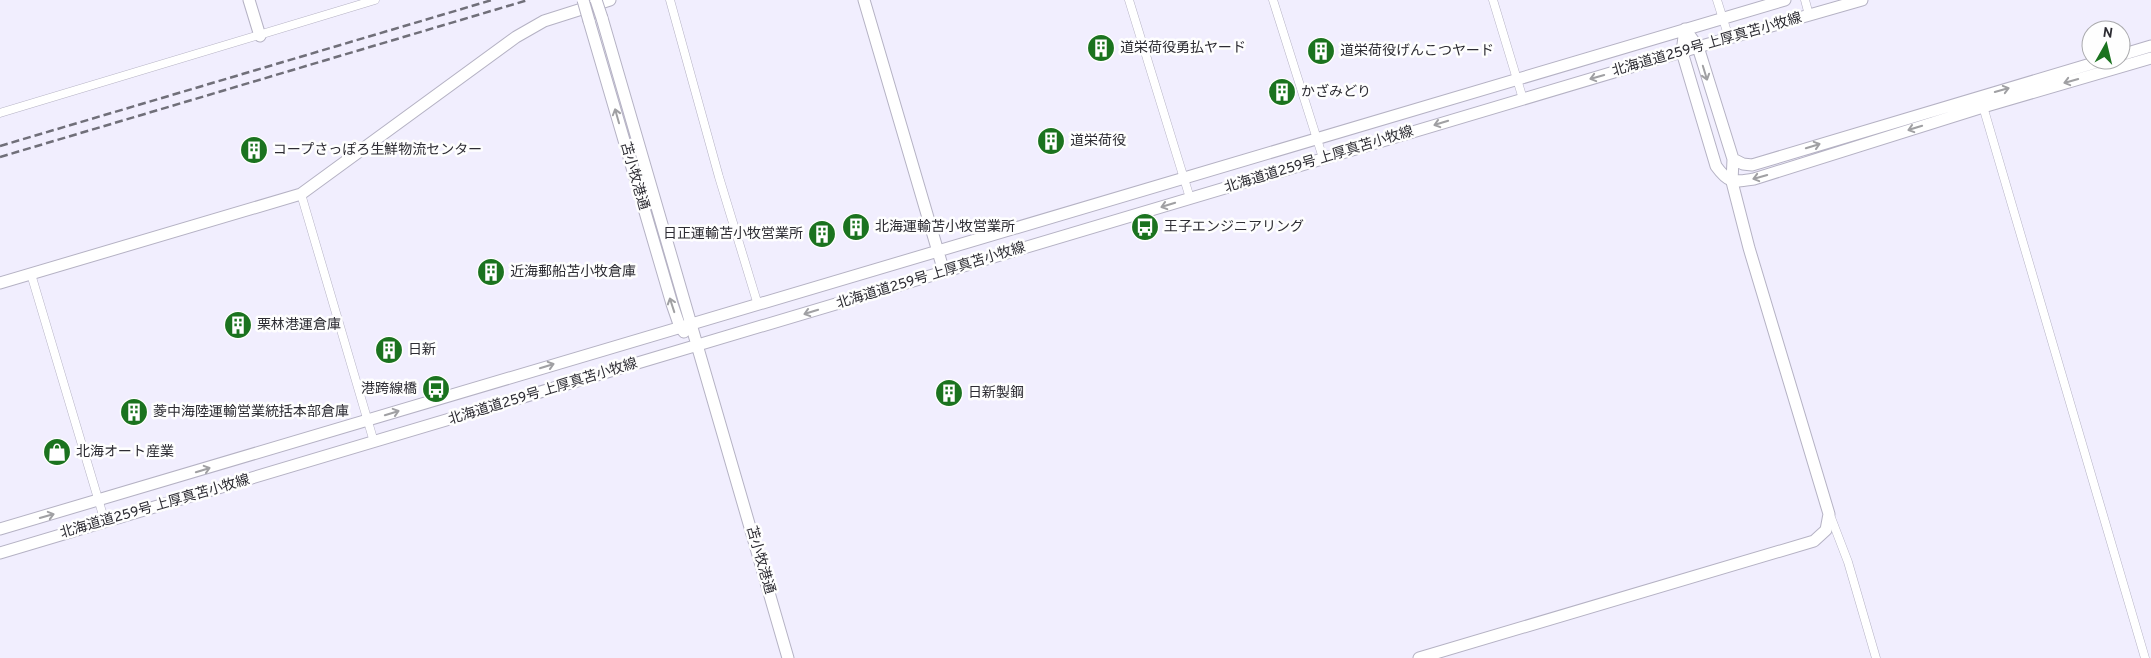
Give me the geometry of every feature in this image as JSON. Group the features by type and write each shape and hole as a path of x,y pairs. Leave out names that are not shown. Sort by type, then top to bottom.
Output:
{"street":[{"path":"249,0 260,36"},
{"path":"0,113 375,0"},
{"name":"苫小牧港通","path":"583,0 680,327 696,347"},
{"name":"苫小牧港通","path":"596,0 788,658"},
{"path":"0,283 302,194 516,37 544,21 610,0"},
{"path":"670,0 719,177 758,305"},
{"path":"864,0 944,272"},
{"path":"1128,0 1190,198"},
{"path":"1273,0 1323,158"},
{"path":"1493,0 1523,99"},
{"path":"1717,0 1729,38"},
{"name":"北海道道259号 上厚真苫小牧線","path":"0,530 1516,78 1785,0"},
{"path":"1804,0 1809,15"},
{"name":"北海道道259号 上厚真苫小牧線","path":"0,553 696,347 1323,158 1862,0"},
{"path":"1685,29 1698,47 1733,159 1732,182 1749,248 1829,514 1848,562 1876,658"},
{"path":"1685,29 1682,52 1716,166 1724,177 1732,182 1754,179 2081,68"},
{"path":"2131,52 2151,46"},
{"path":"1733,159 1743,164 1752,164 2151,58"},
{"path":"1982,102 2146,658"},
{"path":"302,194 374,442"},
{"path":"31,274 105,522"},
{"path":"1419,658 1814,541 1826,530 1829,514"}],"railway":[{"path":"0,146 492,0"},
{"path":"0,157 528,0"}],"place":[{"name":"道栄荷役勇払ヤード","path":"1101,48"},
{"name":"道栄荷役げんこつヤード","path":"1321,51"},
{"name":"かざみどり","path":"1282,92"},
{"name":"道栄荷役","path":"1051,141"},
{"name":"コープさっぽろ生鮮物流センター","path":"254,150"},
{"name":"北海運輸苫小牧営業所","path":"856,227"},
{"name":"王子エンジニアリング","path":"1145,227"},
{"name":"日正運輸苫小牧営業所","path":"822,234"},
{"name":"近海郵船苫小牧倉庫","path":"491,272"},
{"name":"栗林港運倉庫","path":"238,325"},
{"name":"日新","path":"389,350"},
{"name":"港跨線橋","path":"436,389"},
{"name":"日新製鋼","path":"949,393"},
{"name":"菱中海陸運輸営業統括本部倉庫","path":"134,412"},
{"name":"北海オート産業","path":"57,452"}]}
